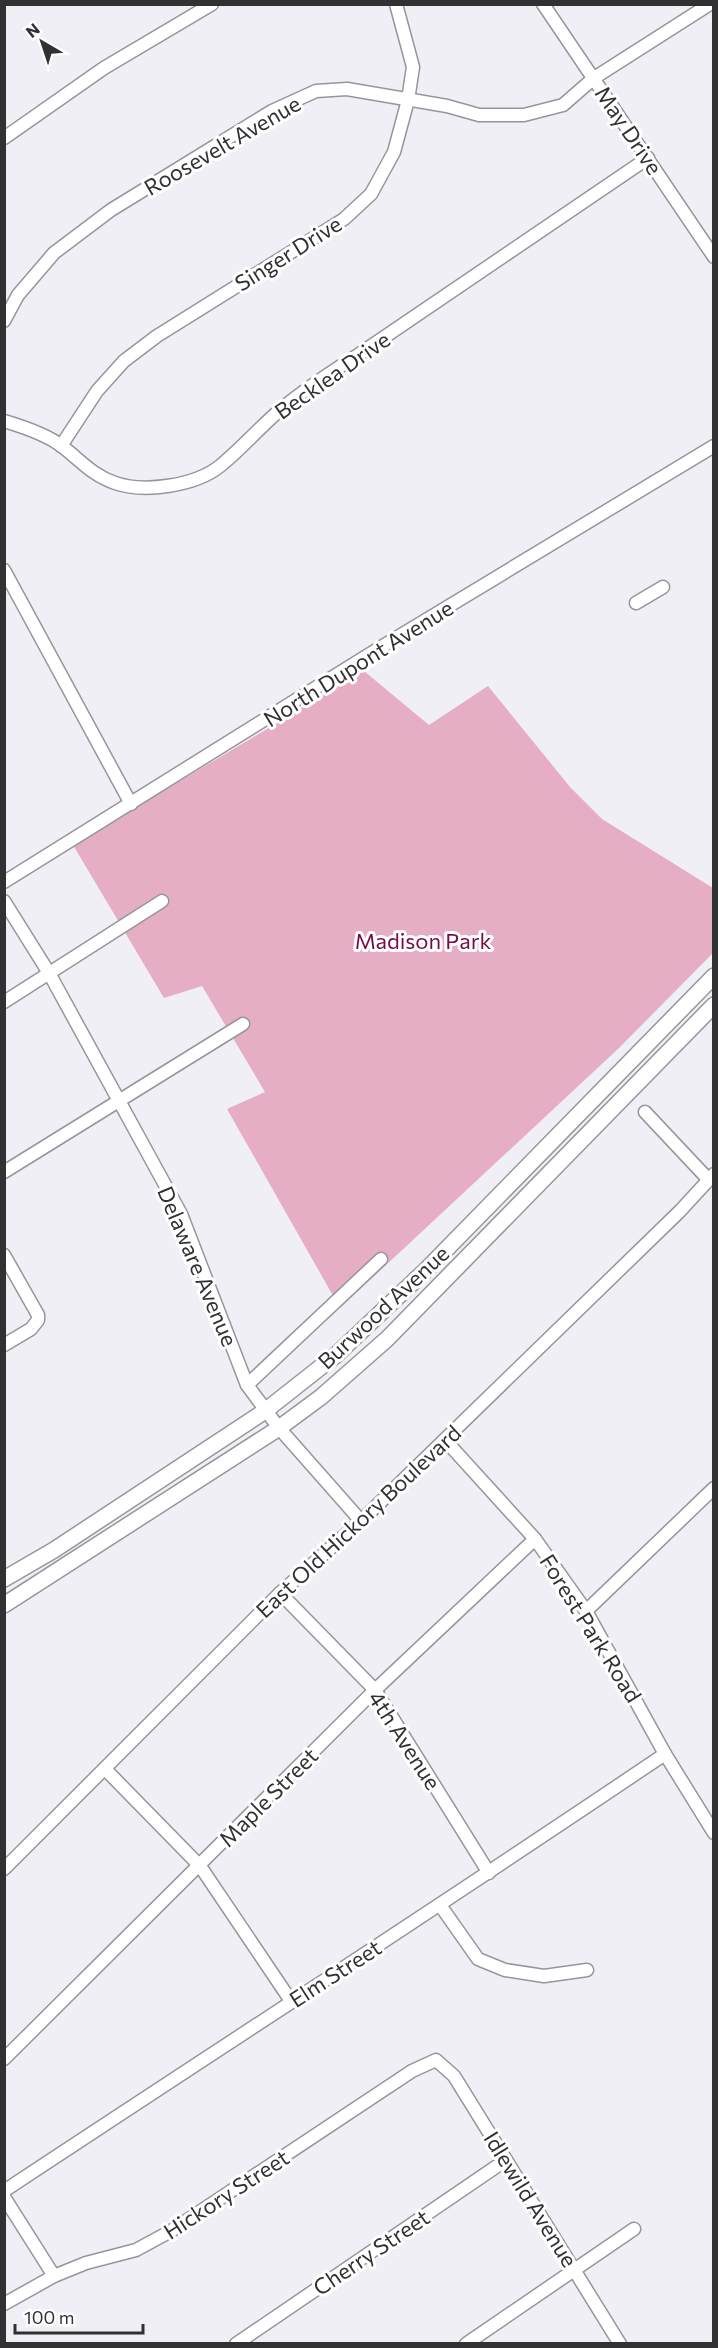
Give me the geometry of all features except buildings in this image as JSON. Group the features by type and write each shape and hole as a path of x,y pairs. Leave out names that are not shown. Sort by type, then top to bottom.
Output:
{"main road":[{"name":"Burwood Avenue","path":"4,1579 54,1550 265,1411 336,1355 426,1270 714,976"},
{"name":"Burwood Avenue","path":"4,1605 279,1428 321,1397 387,1339 714,1005"}],"street":[{"path":"4,138 104,68 212,4"},
{"name":"Singer Drive","path":"61,446 97,391 124,361 157,336 344,219 371,194 394,152 408,100 413,67 396,4"},
{"name":"May Drive","path":"543,4 714,257"},
{"name":"Roosevelt Avenue","path":"4,321 18,295 54,253 111,210 272,111 316,91 347,89 447,106 479,115 524,115 563,105 594,78 710,4"},
{"name":"Becklea Drive","path":"4,421 61,446 85,468 115,483 143,488 176,485 209,472 218,468 279,411 314,383 648,158"},
{"name":"North Dupont Avenue","path":"4,882 362,659 600,521 714,447"},
{"path":"4,570 131,804"},
{"path":"636,603 663,587"},
{"name":"Delaware Avenue","path":"4,901 50,973 181,1214 247,1385 279,1428 361,1521"},
{"path":"4,1002 162,901"},
{"path":"4,1172 243,1024"},
{"path":"645,1112 711,1177"},
{"name":"East Old Hickory Boulevard","path":"4,1869 280,1593 361,1521 445,1440 680,1211 711,1177"},
{"path":"4,1255 38,1315 38,1320 31,1329 4,1346"},
{"name":"Burwood Avenue","path":"247,1385 381,1259"},
{"name":"Forest Park Road","path":"445,1440 535,1539 586,1611 665,1754 714,1833"},
{"path":"586,1611 714,1488"},
{"name":"Maple Street","path":"4,2059 375,1690 535,1539"},
{"name":"4th Avenue","path":"280,1593 375,1690 489,1873"},
{"name":"Elm Street","path":"4,2191 489,1873 665,1754"},
{"path":"105,1769 200,1866 291,2001"},
{"path":"440,1905 478,1959 505,1970 544,1976 587,1970"},
{"name":"Idlewild Avenue","path":"436,2060 452,2072 620,2343"},
{"name":"Hickory Street","path":"4,2304 54,2276 86,2263 136,2250 171,2231 412,2071 436,2060"},
{"name":"Cherry Street","path":"236,2343 506,2160"},
{"path":"4,2197 54,2276"},
{"path":"466,2343 634,2229"}],"green space":[{"name":"Madison Park","path":"364,671 429,725 488,686 570,787 602,819 713,888 713,953 619,1048 340,1308 227,1109 265,1092 202,986 164,998 73,845"}]}
